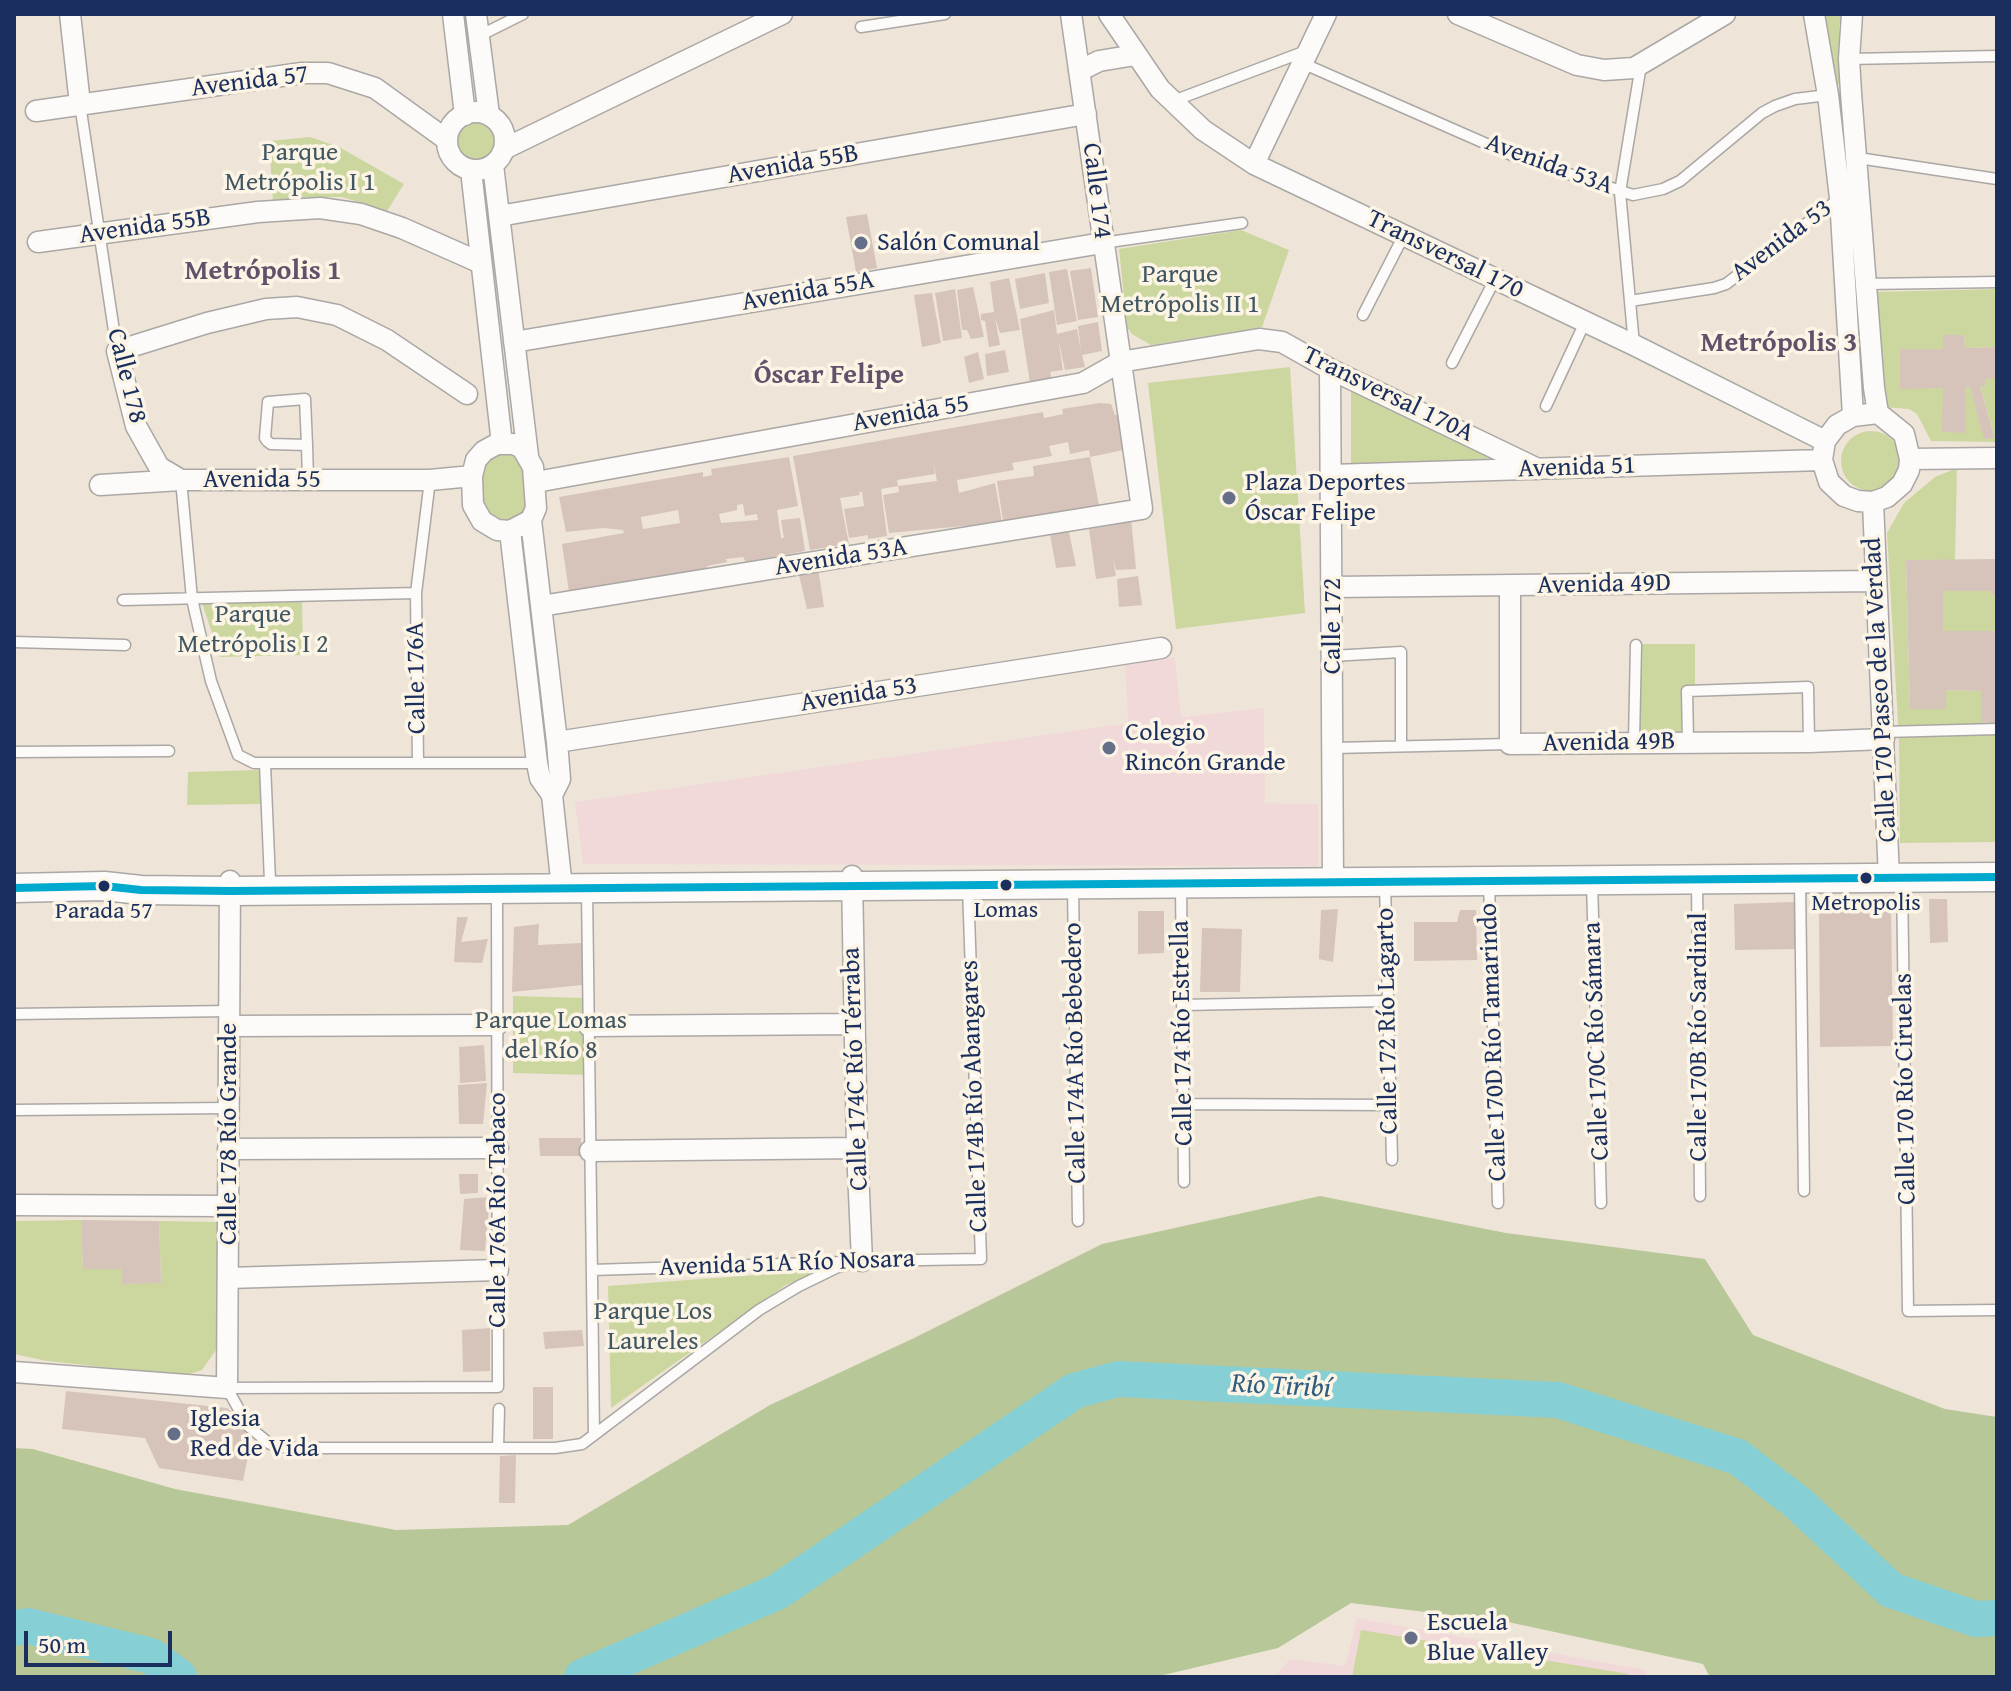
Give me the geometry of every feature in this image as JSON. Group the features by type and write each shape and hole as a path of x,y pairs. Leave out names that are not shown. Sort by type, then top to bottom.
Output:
{"main road":[{"path":"852,881 968,885 1181,883 1333,877 1385,882 1800,879 1997,867"},
{"path":"230,886 270,881 570,885 1896,873 1997,877"},
{"path":"14,888 104,886 141,890 230,886 497,889 570,885"}],"street":[{"name":"Calle 178","path":"70,14 80,104"},
{"path":"453,14 465,115"},
{"path":"476,14 489,115"},
{"path":"552,795 560,779 531,520 536,508 536,482 528,456 499,216 498,157 502,129 489,115 477,112 456,121 447,140 453,159 471,170 478,170 498,157 782,14"},
{"name":"Calle 174","path":"1071,14 1142,509"},
{"name":"Transversal 170","path":"1109,14 1160,89 1203,130 1254,164 1634,345 1824,451"},
{"path":"1254,164 1326,14"},
{"path":"1458,14 1577,65 1604,70 1634,68 1725,14"},
{"path":"1814,14 1828,95 1840,198 1853,416"},
{"path":"1852,14 1849,59 1878,413"},
{"path":"1079,71 1099,61 1135,55"},
{"name":"Avenida 57","path":"36,111 302,73 328,73 355,79 375,88 447,140"},
{"name":"Avenida 55B","path":"499,216 1086,114"},
{"path":"471,170 502,444"},
{"name":"Avenida 55B","path":"38,242 258,212 320,208 361,214 402,228 481,263"},
{"name":"Avenida 55A","path":"514,342 1102,243"},
{"path":"117,351 207,323 266,309 297,307 337,315 387,340 467,394"},
{"name":"Avenida 55","path":"536,482 1083,383 1120,362 1259,339 1282,342"},
{"name":"Transversal 170A","path":"1282,342 1330,369 1538,469"},
{"name":"Calle 178","path":"117,351 136,426 159,467 181,480"},
{"name":"Calle 172","path":"1330,369 1333,877"},
{"path":"1878,413 1904,434 1910,459 1909,470 1902,484 1887,497 1873,502 1858,501 1844,496 1829,482 1824,451 1837,425 1853,416 1878,413"},
{"path":"528,456 514,444 502,444 484,451 476,460 472,476 473,505 482,521 497,530 510,531 531,520"},
{"name":"Avenida 51","path":"1331,475 1538,469 1824,451"},
{"path":"1910,459 1997,458"},
{"name":"Avenida 55","path":"100,485 181,480 430,480 472,476"},
{"name":"Calle 170 Paseo de la Verdad","path":"1873,502 1884,735 1896,873"},
{"name":"Avenida 53A","path":"541,606 1142,509"},
{"path":"510,531 537,763 540,778 552,795 570,885"},
{"name":"Avenida 49D","path":"1333,587 1876,581"},
{"path":"1510,586 1510,744"},
{"name":"Avenida 53","path":"557,742 1161,648"},
{"name":"Avenida 49B","path":"1510,744 1809,742 1884,735"},
{"name":"Calle 174C Río Térraba","path":"852,881 862,1261"},
{"name":"Calle 178 Río Grande","path":"227,1388 230,886"},
{"path":"230,1019 497,1025"},
{"path":"589,1026 854,1024"},
{"path":"228,1149 498,1148"},
{"path":"590,1151 857,1148"},
{"path":"14,1205 227,1206"},
{"path":"228,1278 498,1270"},
{"path":"14,1372 227,1388"}],"lane":[{"path":"479,36 523,14"},
{"path":"861,27 945,14"},
{"path":"1849,59 1997,56"},
{"path":"1173,101 1305,57"},
{"name":"Avenida 53A","path":"1305,57 1514,156 1633,195 1663,189 1680,181 1762,113 1795,99 1828,95"},
{"path":"1634,345 1620,192 1641,64"},
{"name":"Calle 178","path":"80,104 117,351"},
{"path":"1858,158 1997,179"},
{"name":"Avenida 53","path":"1630,301 1726,284 1840,198"},
{"path":"1102,243 1242,223"},
{"path":"1363,315 1404,235"},
{"path":"1452,363 1495,279"},
{"path":"1867,284 1997,282"},
{"path":"1546,406 1585,322"},
{"path":"307,445 271,444 267,441 268,402 305,399 307,445 308,480"},
{"path":"181,480 192,599 211,681 238,755 245,760 265,764 537,763"},
{"name":"Calle 176A","path":"418,763 416,593 430,480"},
{"path":"123,600 416,593"},
{"path":"14,642 125,645"},
{"path":"1634,741 1636,645"},
{"path":"1332,656 1401,652 1401,746"},
{"path":"1688,741 1687,691 1808,687 1809,742"},
{"path":"1884,735 1997,729"},
{"name":"Avenida 49B","path":"1333,748 1510,744"},
{"path":"14,752 169,751"},
{"path":"265,764 270,881"},
{"name":"Calle 170 Río Ciruelas","path":"1896,873 1908,1311 1997,1310"},
{"name":"Calle 170B Río Sardinal","path":"1697,879 1700,1196"},
{"path":"1800,879 1804,1191"},
{"name":"Calle 170C Río Sámara","path":"1592,880 1601,1203"},
{"name":"Calle 170D Río Tamarindo","path":"1489,881 1498,1203"},
{"name":"Calle 172 Río Lagarto","path":"1385,882 1392,1160"},
{"name":"Calle 174 Río Estrella","path":"1181,883 1184,1182"},
{"name":"Calle 174A Río Bebedero","path":"1073,884 1078,1221"},
{"path":"570,885 589,1026 594,1435"},
{"name":"Calle 174B Río Abangares","path":"968,885 981,1259"},
{"name":"Calle 176A Río Tabaco","path":"227,1388 498,1387 497,889"},
{"path":"1182,1005 1387,1001"},
{"path":"14,1014 230,1019"},
{"path":"1183,1104 1390,1105"},
{"path":"14,1110 228,1108"},
{"name":"Avenida 51A Río Nosara","path":"592,1270 981,1259"},
{"path":"227,1388 248,1426 270,1444 287,1448 571,1447 582,1444 759,1310 838,1267 862,1261"},
{"path":"498,1448 499,1409"}],"shaded area":[{"name":"Colegio Rincón Grande","path":"1175,657 1181,717 1264,708 1265,803 1318,804 1318,866 583,864 575,802 1128,723 1125,664"},
{"name":"Escuela Blue Valley","path":"1357,1618 1646,1670 1647,1677 1274,1677 1290,1659 1345,1666"}],"green space":[{"path":"1818,14 1842,14 1839,26 1842,84 1835,85"},
{"path":"476,118 492,125 499,141 492,157 476,164 460,157 453,141 460,125"},
{"name":"Parque Metrópolis I 1","path":"310,137 339,147 404,184 387,211 342,197 273,201 269,141"},
{"name":"Parque Metrópolis II 1","path":"1241,230 1289,250 1262,327 1151,345 1132,334 1127,327 1119,249"},
{"path":"1997,289 1997,347 1965,348 1964,335 1944,335 1943,349 1901,349 1900,388 1943,388 1965,433 1965,387 1970,387 1985,439 1995,437 1980,386 1985,379 1997,379 1997,442 1931,441 1917,414 1909,409 1883,407 1875,292"},
{"name":"Plaza Deportes Óscar Felipe","path":"1290,367 1305,613 1176,629 1148,383"},
{"path":"1351,389 1513,465 1351,467"},
{"path":"1871,431 1883,433 1892,440 1899,449 1899,473 1892,482 1883,489 1871,491 1859,489 1850,482 1843,473 1841,461 1843,449 1850,440 1859,433"},
{"path":"508,451 523,457 530,510 510,524 488,516 480,503 479,479 489,456"},
{"path":"1957,468 1955,560 1906,561 1910,708 1946,690 1981,691 1981,722 1997,723 1997,842 1900,843 1899,740 1887,533 1904,503 1935,477"},
{"path":"1943,591 1989,591 1997,598 1997,631 1943,631"},
{"name":"Parque Metrópolis I 2","path":"302,602 303,655 220,657 202,603"},
{"path":"1641,644 1695,644 1695,688 1682,689 1681,735 1640,736"},
{"path":"260,770 261,804 187,805 188,772"},
{"name":"Parque Lomas del Río 8","path":"513,996 588,998 588,1075 513,1073"},
{"path":"1320,1196 1506,1233 1705,1259 1753,1335 1945,1409 1997,1417 1997,1677 1710,1677 1703,1664 1508,1622 1351,1603 1278,1648 1155,1677 14,1677 14,1448 33,1449 175,1489 396,1530 568,1525 770,1405 912,1339 1102,1244"},
{"path":"81,1220 83,1269 121,1269 122,1284 161,1282 159,1221 218,1222 218,1347 202,1370 186,1375 159,1373 47,1361 14,1354 14,1221"},
{"name":"Parque Los Laureles","path":"822,1270 786,1285 611,1408 608,1286"},
{"name":"Escuela Blue Valley","path":"1361,1630 1629,1674 1628,1677 1352,1677"}],"building":[{"name":"Salón Comunal","path":"867,214 877,268 856,272 846,217"},
{"path":"1091,268 1098,317 1078,320 1070,271"},
{"path":"1067,269 1077,321 1057,325 1049,272"},
{"path":"1045,273 1049,303 1020,309 1015,279"},
{"path":"1009,278 1020,330 1000,333 995,318 1000,345 989,347 981,314 994,312 990,282"},
{"path":"973,287 984,337 971,339 967,330 962,330 957,290"},
{"path":"955,289 962,338 943,341 935,293"},
{"path":"932,293 941,343 922,347 914,295"},
{"path":"1054,310 1057,334 1077,329 1081,351 1078,326 1098,322 1102,351 1082,355 1085,367 1065,370 1058,338 1063,370 1050,372 1052,380 1030,383 1020,319"},
{"path":"1943,335 1964,335 1965,348 1997,347 1997,379 1985,379 1985,386 1980,386 1995,438 1984,439 1970,387 1965,387 1965,433 1942,432 1943,388 1900,389 1900,349 1943,349"},
{"path":"1005,350 1009,372 987,376 985,354"},
{"path":"978,352 984,379 969,383 964,357"},
{"path":"1100,403 1111,404 1115,415 1122,414 1128,449 1090,457 1089,450 1070,454 1068,442 1049,446 1052,456 1012,463 1014,470 957,480 959,493 995,483 1002,522 965,529 964,526 889,533 883,495 899,492 898,486 881,489 887,536 849,538 844,509 864,506 862,492 859,492 860,495 840,498 849,544 810,550 793,456 1043,412 1044,418 1063,414 1062,409","holes":["933,460 937,481 898,486 897,480 935,474"]},
{"path":"789,457 798,506 777,510 781,538 784,538 781,520 800,518 805,551 746,562 743,557 726,559 727,562 707,566 707,569 569,592 562,544 624,533 623,530 603,528 566,532 559,497 703,472 703,477 712,475 711,469","holes":["743,504 745,516 757,514 758,520 721,523 719,514 737,510 737,505","678,510 680,523 643,529 641,517"]},
{"path":"1090,457 1099,506 1003,521 997,481 1034,476 1033,466"},
{"path":"1131,518 1136,569 1116,570 1113,558 1116,576 1096,579 1089,529"},
{"path":"1069,532 1076,566 1056,568 1050,534"},
{"path":"1997,559 1997,598 1989,591 1943,591 1943,631 1997,631 1997,723 1981,722 1981,691 1946,690 1946,709 1910,709 1906,560"},
{"path":"818,568 824,607 807,609 798,571"},
{"path":"1138,576 1142,605 1119,607 1117,579"},
{"path":"1929,899 1947,899 1948,942 1930,943"},
{"path":"1795,902 1797,949 1735,950 1734,904"},
{"path":"1891,907 1893,1046 1820,1047 1819,908"},
{"path":"1338,909 1333,962 1319,959 1321,910"},
{"path":"1460,910 1476,910 1477,960 1414,961 1414,922 1457,922"},
{"path":"1138,911 1164,911 1164,953 1138,954"},
{"path":"457,917 468,917 461,942 488,939 482,963 454,962"},
{"path":"539,924 538,945 582,943 582,985 512,992 514,927"},
{"path":"1202,928 1242,929 1240,992 1200,992"},
{"path":"484,1045 486,1081 460,1083 459,1047"},
{"path":"487,1083 483,1124 459,1124 458,1085"},
{"path":"539,1138 581,1138 581,1156 540,1156"},
{"path":"459,1174 478,1174 478,1193 460,1194"},
{"path":"490,1197 485,1251 460,1250 464,1199"},
{"path":"81,1220 159,1221 161,1283 122,1284 121,1269 83,1269"},
{"path":"490,1328 490,1371 463,1372 462,1330"},
{"path":"582,1330 584,1346 545,1349 543,1332"},
{"path":"533,1387 553,1387 553,1439 533,1439"},
{"name":"Iglesia Red de Vida","path":"66,1391 227,1408 251,1442 243,1481 159,1468 145,1438 62,1429"},
{"path":"516,1455 515,1503 499,1503 500,1456"}],"waterway":[{"name":"Río Tiribí","path":"582,1677 777,1592 1074,1391 1118,1379 1558,1400 1738,1457 1798,1503 1891,1590 1976,1619 1997,1618"},
{"name":"Río Tiribí","path":"14,1628 28,1626 151,1656 179,1677"}],"transit line":[{"path":"14,888 104,886 141,890 230,891 1997,877"}],"place":[{"name":"Salón Comunal","path":"861,243"},
{"name":"Plaza Deportes Óscar Felipe","path":"1229,498"},
{"name":"Colegio Rincón Grande","path":"1109,748"},
{"name":"Metropolis","path":"1866,878"},
{"name":"Lomas","path":"1006,885"},
{"name":"Parada 57","path":"104,886"},
{"name":"Iglesia Red de Vida","path":"174,1434"},
{"name":"Escuela Blue Valley","path":"1411,1638"}],"district":[{"name":"Metrópolis 1","path":"263,272"},
{"name":"Metrópolis 3","path":"1779,344"},
{"name":"Óscar Felipe","path":"829,376"}]}
